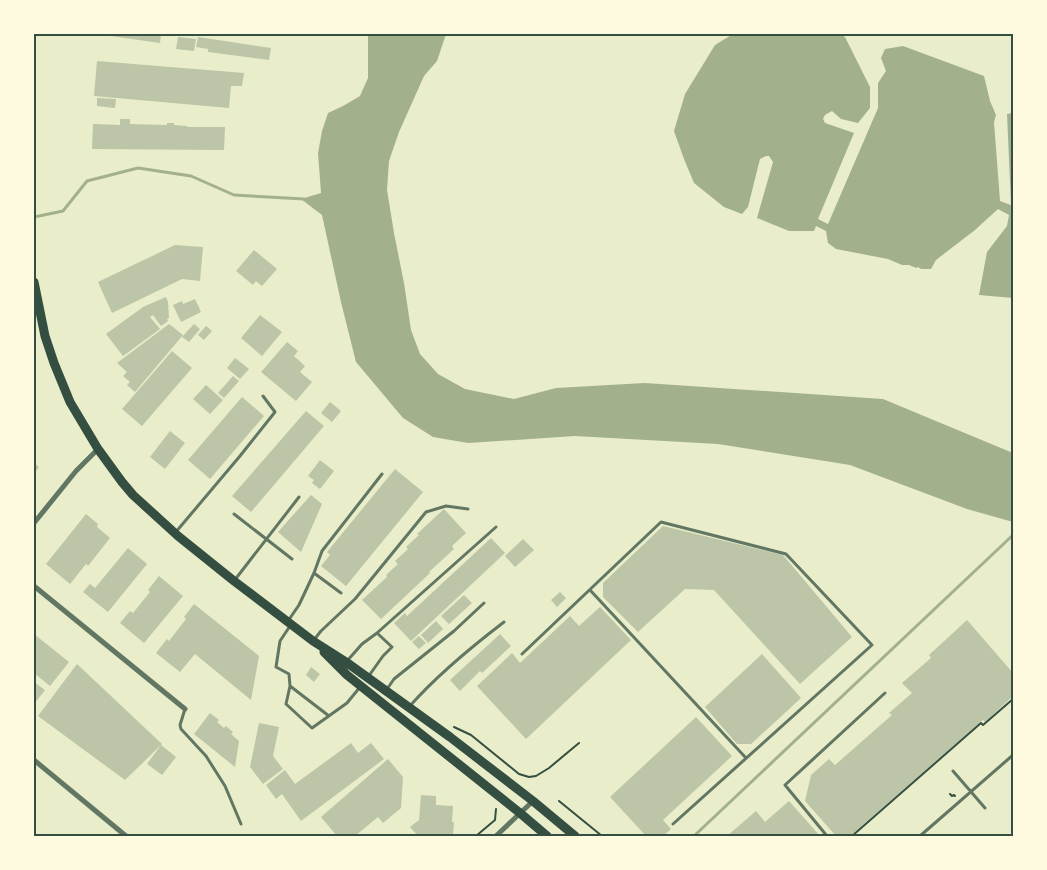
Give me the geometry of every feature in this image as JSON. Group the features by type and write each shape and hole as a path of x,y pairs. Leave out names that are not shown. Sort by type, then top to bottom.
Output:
{"main road":[{"path":"34,282 35,299 44,336 70,402 98,449 133,495 175,533 234,581 313,641 346,662 450,737 533,800 575,836"},
{"path":"313,641 347,675 547,836"}],"street":[{"path":"34,523 76,471 98,449"},
{"path":"34,586 185,709"},
{"path":"34,760 126,836"},
{"path":"496,836 533,800"}],"lane":[{"path":"175,533 275,412 263,396"},
{"path":"361,686 348,703 312,728 286,704 290,686 289,674 276,667 280,641 314,573 322,551 382,474"},
{"path":"234,581 298,497"},
{"path":"313,641 355,599 426,512 446,506 468,509"},
{"path":"234,514 292,559"},
{"path":"522,654 661,522 786,554 872,645 673,824"},
{"path":"346,662 362,644 377,633 496,527"},
{"path":"314,573 342,593"},
{"path":"590,590 746,758"},
{"path":"386,691 394,679 454,631 484,603"},
{"path":"408,707 434,680 471,647 504,622"},
{"path":"368,678 383,656 392,647 377,633"},
{"path":"290,686 329,716"},
{"path":"827,836 784,785 884,693"},
{"path":"185,709 180,725 181,729 206,756 225,786 241,824"},
{"path":"920,836 1013,755"},
{"path":"953,771 985,808"}],"path":[{"path":"852,836 981,723 983,725 1013,699"},
{"path":"449,725 471,735 519,774 529,777 536,776 549,768 579,743"},
{"path":"950,794 952,796 954,794 954,797"},
{"path":"559,801 602,836"},
{"path":"476,836 495,820 496,809"}],"shaded area":[{"path":"368,34 446,34 437,61 424,76 399,132 389,161 387,190 411,330 420,354 438,374 465,389 514,399 556,388 645,383 883,399 1013,453 1013,522 967,509 850,465 718,444 575,436 468,443 433,437 403,418 356,362 322,215 301,199 321,193 318,153 328,113 360,96 368,78"},
{"path":"733,34 840,34 845,37 870,87 870,108 858,123 841,119 832,111 825,115 823,119 825,123 854,133 818,219 828,224 878,108 878,83 886,71 881,58 885,49 903,46 984,76 990,101 996,115 994,122 1000,201 1011,205 1007,114 1013,113 1013,298 979,295 987,252 1007,226 1009,215 998,209 975,230 936,260 931,269 921,269 902,265 888,259 836,249 828,243 826,231 816,226 814,231 789,231 757,218 773,162 769,156 760,159 748,207 742,214 724,207 694,183 674,131 685,94 715,45"}],"building":[{"path":"104,34 161,34 160,43"},
{"path":"178,37 196,39 194,51 176,49"},
{"path":"198,37 271,48 269,60 208,52 208,49 196,47"},
{"path":"97,61 244,73 242,86 231,86 229,108 94,96"},
{"path":"97,98 116,99 115,108 97,106"},
{"path":"120,119 130,119 130,124 167,125 167,123 174,123 174,125 187,127 225,127 224,150 92,149 93,124 120,125"},
{"path":"175,245 203,247 200,281 182,279 112,313 98,282"},
{"path":"254,250 277,269 262,286 256,281 253,285 236,271"},
{"path":"166,297 168,302 168,321 161,326 153,315 150,317 160,329 123,356 106,334 143,307"},
{"path":"195,299 201,312 181,322 173,305 182,301 183,304"},
{"path":"260,315 282,332 262,356 241,338"},
{"path":"169,324 183,335 135,392 127,385 130,382 123,376 127,372 117,363"},
{"path":"194,324 200,329 189,342 182,337"},
{"path":"206,326 212,331 204,340 198,335"},
{"path":"287,342 298,351 294,356 305,366 300,372 312,382 296,401 261,372"},
{"path":"172,351 192,368 142,426 122,409"},
{"path":"235,358 249,369 240,379 227,368"},
{"path":"233,376 239,381 224,398 218,393"},
{"path":"206,385 223,400 210,414 193,399"},
{"path":"242,397 264,416 210,479 188,460"},
{"path":"330,402 341,411 332,422 321,413"},
{"path":"306,411 324,426 251,512 232,496"},
{"path":"170,431 185,443 165,469 150,457"},
{"path":"320,460 334,471 320,489 312,483 314,480 308,476"},
{"path":"34,463 39,467 34,474"},
{"path":"395,469 423,492 346,586 321,566 330,555 327,552"},
{"path":"311,495 322,504 301,552 278,532"},
{"path":"444,509 466,533 452,546 454,549 381,619 362,600 398,564 395,561 408,549 406,547 419,535 417,534"},
{"path":"86,514 110,538 88,566 86,564 70,584 46,564"},
{"path":"663,526 783,555 852,637 800,684 714,590 685,589 638,632 603,597 603,583"},
{"path":"491,538 505,553 411,641 394,623 405,613 407,616"},
{"path":"523,539 534,550 515,567 505,556"},
{"path":"128,548 147,564 108,612 83,592 90,584 95,588"},
{"path":"159,576 183,596 144,643 120,623 130,611 133,613 150,592 148,590"},
{"path":"560,592 566,598 557,607 551,600"},
{"path":"464,595 472,603 449,624 441,616"},
{"path":"194,604 259,656 251,700 195,654 180,672 156,653 167,639 169,641 186,619 184,617"},
{"path":"600,607 631,640 526,739 477,686 512,653 520,663 570,616 579,626"},
{"path":"967,620 1013,673 1013,696 850,836 836,836 805,801 811,775 829,759 835,765 892,715 889,713 912,693 902,683 931,658 929,655"},
{"path":"436,621 443,629 428,643 421,635"},
{"path":"34,634 69,662 50,686 34,673"},
{"path":"500,634 511,646 482,673 480,671 460,691 450,680"},
{"path":"419,636 426,643 419,649 412,642"},
{"path":"762,654 801,698 751,744 737,744 705,707"},
{"path":"77,664 162,744 125,780 38,716"},
{"path":"311,667 320,674 314,682 306,675"},
{"path":"34,682 45,690 34,704"},
{"path":"210,713 219,720 217,722 224,728 226,726 233,732 231,734 239,741 235,767 194,734"},
{"path":"696,717 732,756 663,820 671,829 663,836 646,836 610,797"},
{"path":"259,723 279,727 273,756 283,769 263,784 250,767"},
{"path":"351,743 358,753 371,743 384,759 301,821 282,794 276,799 266,785 285,770 295,784"},
{"path":"161,745 176,757 162,775 147,764"},
{"path":"388,759 403,777 401,808 383,823 378,817 355,836 337,836 321,817"},
{"path":"421,795 436,796 436,805 453,806 453,836 418,836 410,827 419,820"},
{"path":"789,801 820,836 727,836 756,811 765,822"}],"waterway":[{"path":"34,217 63,211 87,181 138,168 191,176 234,195 304,199"},
{"path":"694,836 1013,535"}]}
